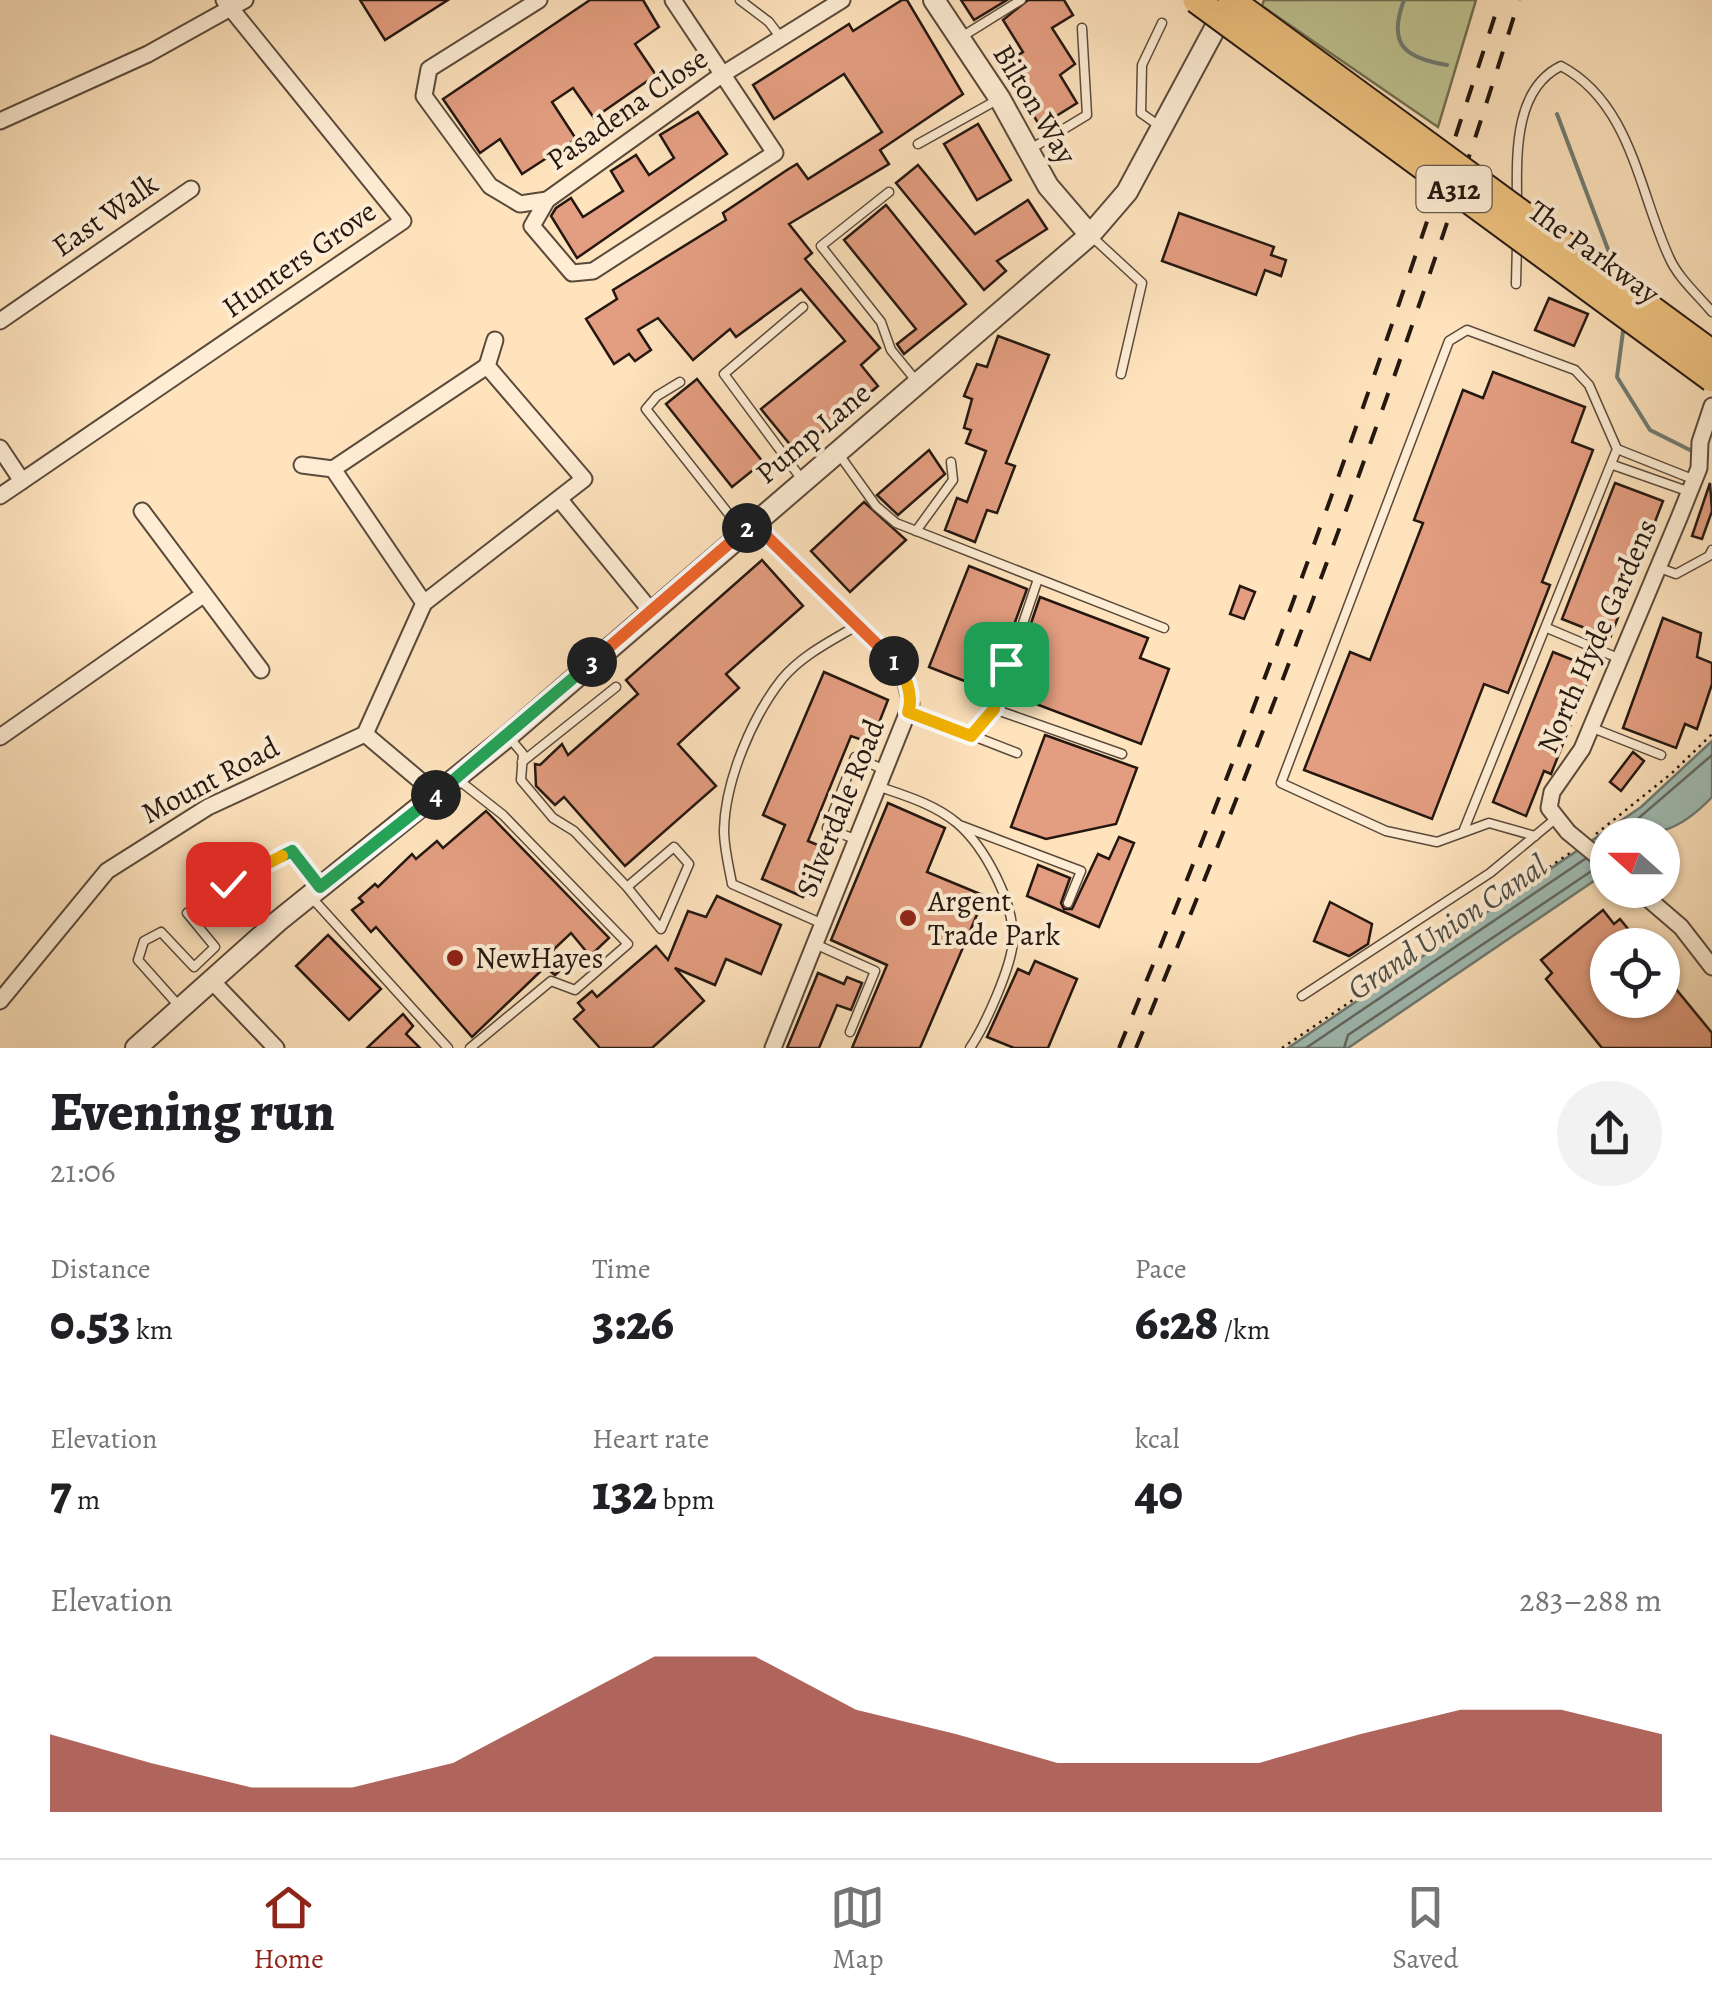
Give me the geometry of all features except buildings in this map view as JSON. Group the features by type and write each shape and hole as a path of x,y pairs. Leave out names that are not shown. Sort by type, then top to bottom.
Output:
{"highway":[{"name":"The Parkway","path":"1196,0 1712,379"},
{"name":"The Parkway","path":"1231,0 1712,353"}],"street":[{"path":"539,0 429,70 424,96 490,186 520,204 547,200"},
{"path":"547,200 532,226 572,273 593,271 776,153 720,76 673,0"},
{"name":"Pasadena Close","path":"547,200 720,76 842,0"},
{"name":"Bilton Way","path":"934,0 1000,98 1048,186 1090,235"},
{"name":"Pump Lane","path":"148,1044 179,1006 314,891 508,736 1090,235 1127,192 1231,0"},
{"path":"0,121 112,72 233,3"},
{"name":"Hunters Grove","path":"0,496 403,221 233,3"},
{"name":"East Walk","path":"0,321 191,188"},
{"path":"302,465 333,469 488,366 495,340"},
{"path":"436,794 365,734 424,604 584,479 488,366"},
{"name":"North Hyde Gardens","path":"1554,820 1549,808 1552,792 1582,749 1695,480 1700,442 1712,406"},
{"path":"0,448 22,481"},
{"path":"333,469 424,604"},
{"path":"560,500 652,611"},
{"path":"142,511 261,670"},
{"name":"Silverdale Road","path":"748,528 903,670 911,704 773,1048"},
{"path":"0,738 203,594"},
{"name":"Mount Road","path":"0,1001 106,871 208,807 365,734"},
{"path":"1554,820 1590,850"},
{"path":"1659,908 1681,927 1712,967"},
{"path":"211,980 276,1048"}],"lane":[{"path":"740,0 781,38"},
{"path":"752,10 763,0"},
{"path":"959,39 1021,0"},
{"path":"1162,23 1142,65 1141,113 1162,128"},
{"path":"1029,150 1087,115 1082,28"},
{"path":"1516,284 1520,128 1536,89 1548,72 1560,66 1576,74 1629,143 1668,256 1712,312"},
{"path":"918,144 1000,98"},
{"path":"889,192 821,246 881,322 891,350 918,383"},
{"path":"1090,235 1142,282 1121,374"},
{"path":"803,307 724,374 804,481"},
{"path":"1463,832 1617,449 1589,384 1575,370 1467,330 1449,341 1282,783 1386,831 1437,842 1463,832 1488,822 1535,836"},
{"path":"680,382 657,396 646,409 748,528"},
{"path":"1617,449 1695,480"},
{"path":"838,452 876,506 896,523 1164,628"},
{"path":"916,531 953,480 950,462"},
{"path":"1613,465 1695,480"},
{"path":"1658,567 1676,574 1709,556 1712,550"},
{"path":"971,736 994,709 1038,579"},
{"path":"823,924 732,884 724,830 730,794 753,727 783,678 808,655 858,625"},
{"path":"1547,628 1618,658"},
{"path":"522,762 616,687"},
{"path":"994,709 1122,754"},
{"path":"908,712 1017,753"},
{"path":"1590,726 1661,755"},
{"path":"508,736 523,754 521,780 553,818 574,831 627,887 661,929 689,864 674,847 627,887"},
{"path":"857,840 827,828 834,810 855,758 885,770"},
{"path":"456,778 503,814 628,944 575,990 551,981 470,1048"},
{"path":"878,786 933,806 958,824 979,848 997,882 1014,937 1010,959 970,1048"},
{"path":"1302,996 1490,873 1554,820"},
{"path":"958,824 1081,871 1068,903"},
{"path":"179,1006 138,960 144,941 161,932 194,966 215,947 187,914 228,884 292,851 314,891 448,1048"},
{"path":"815,944 875,972 850,1032"}],"path":[{"path":"1617,818 1712,734"},
{"path":"1282,1048 1572,852"}],"green space":[{"path":"1264,0 1476,0 1438,127 1262,6"}],"water":[{"path":"1712,741 1712,797 1680,823 1680,818 1625,818"},
{"path":"1590,842 1590,884 1348,1048 1288,1048"}],"waterway":[{"path":"1404,0 1398,28 1403,47 1420,58 1447,65"},
{"path":"1557,114 1615,268"},
{"path":"1624,324 1617,377 1650,430 1694,452"}],"railway":[{"path":"1119,1048 1320,528 1500,0"},
{"path":"1136,1048 1340,528 1433,265 1519,0"}],"place":[{"name":"Argent Trade Park","path":"908,918"},
{"name":"NewHayes","path":"455,958"}],"route":[{"path":"228,884 292,851 320,887 508,736 753,523 903,670 911,704 908,712 971,736 994,709 1006,664"}],"water label":[{"name":"Grand Union Canal","path":"1447,927"}]}
